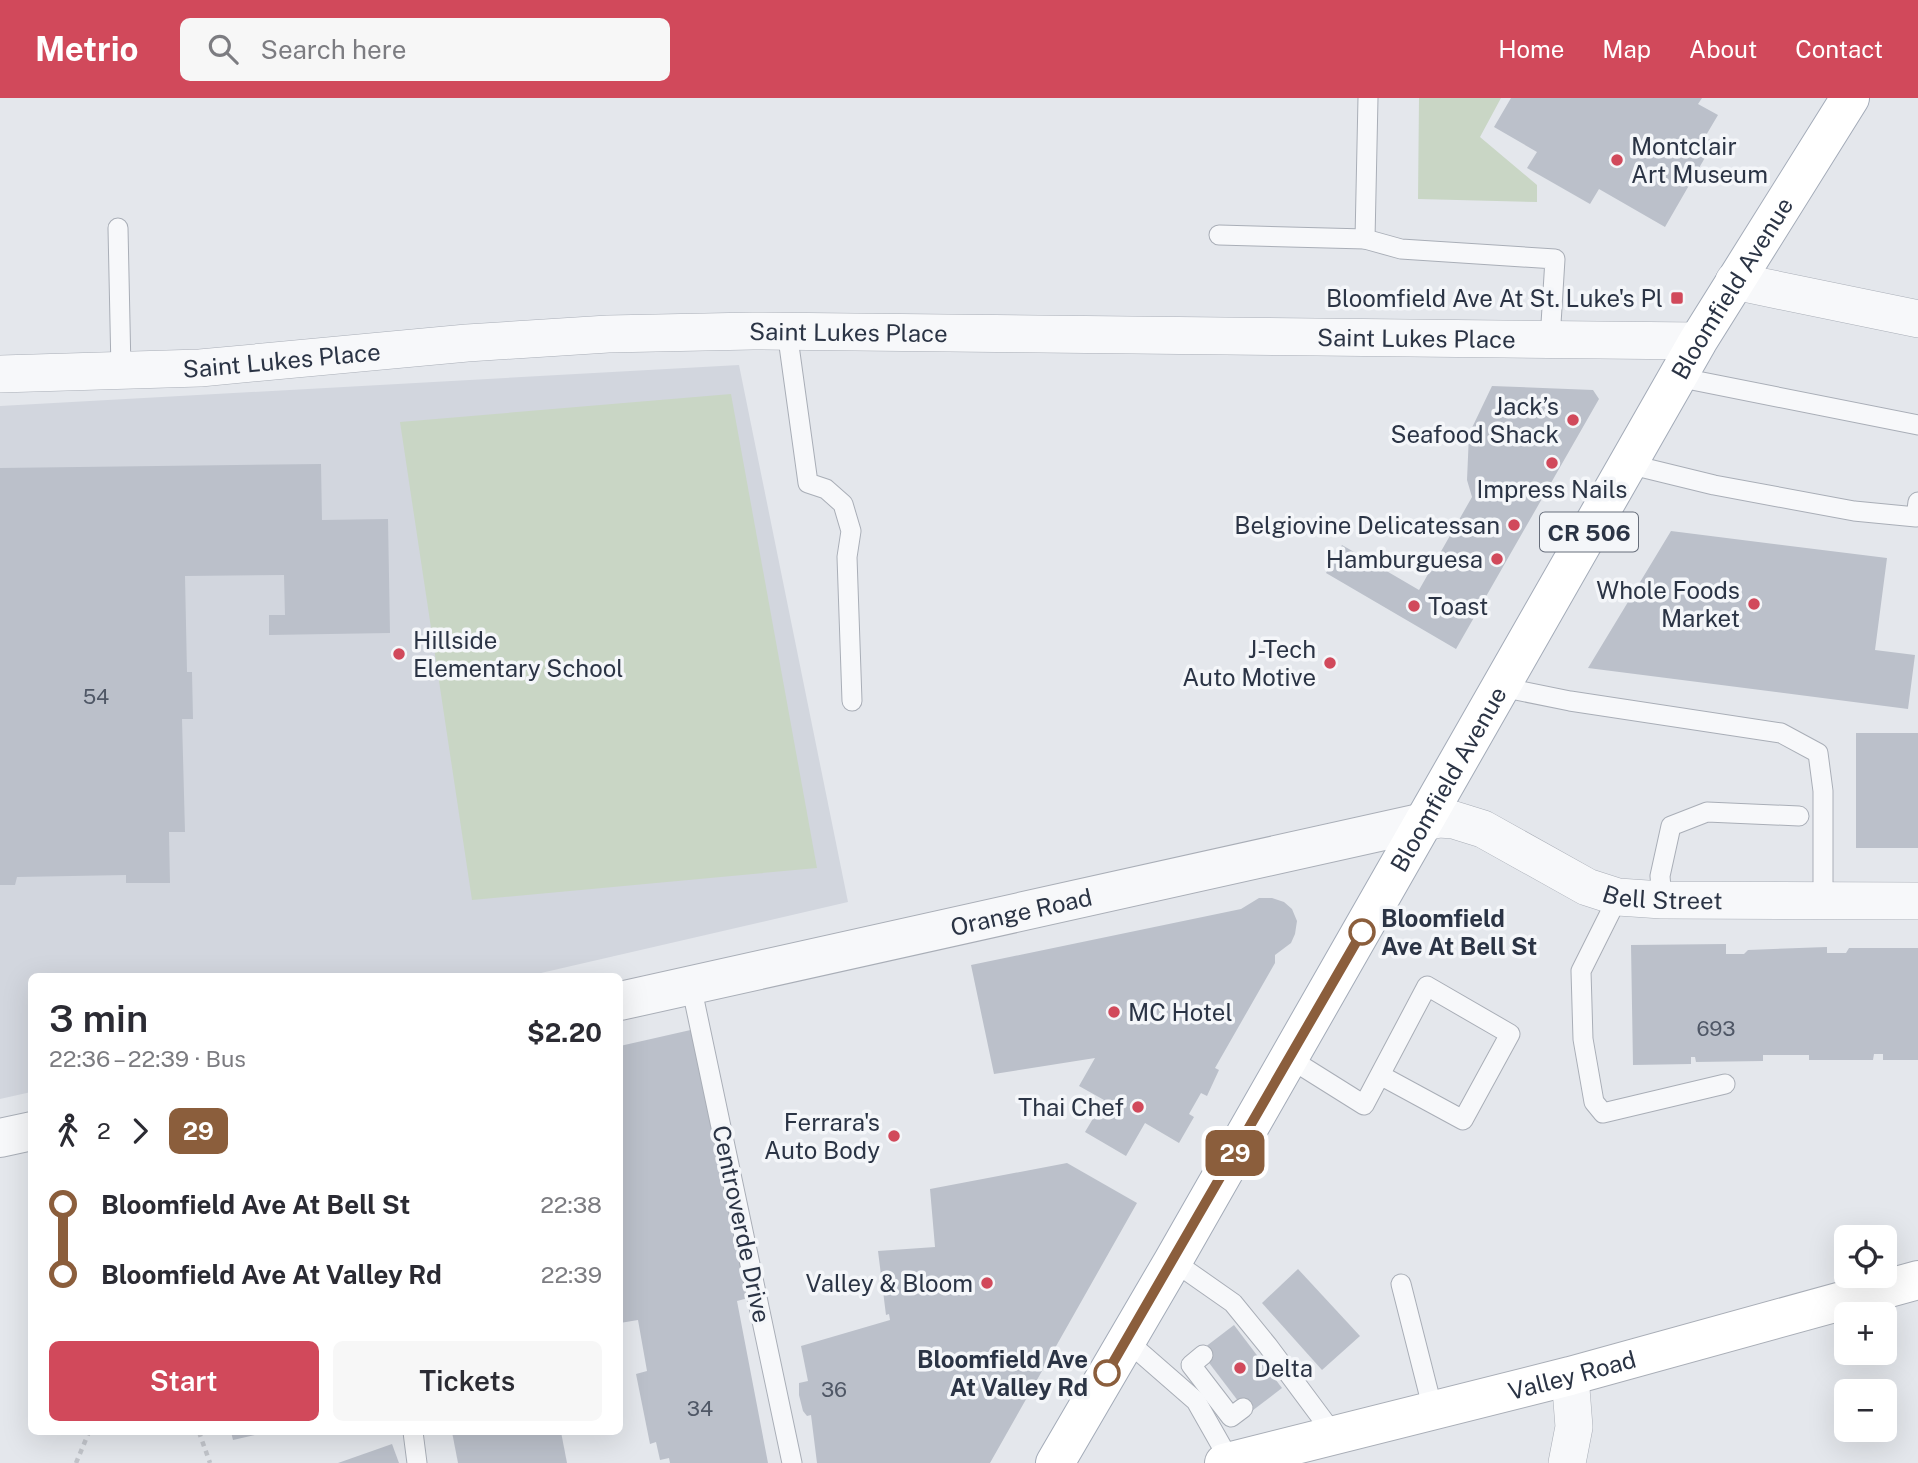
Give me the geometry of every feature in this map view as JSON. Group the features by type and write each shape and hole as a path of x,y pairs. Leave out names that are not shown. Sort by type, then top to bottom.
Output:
{"main road":[{"name":"Bloomfield Avenue","path":"1055,1463 1698,341 1850,98"},
{"name":"Valley Road","path":"1227,1462 1570,1376 1918,1280"}],"street":[{"path":"1734,281 1918,319"},
{"name":"Saint Lukes Place","path":"0,374 200,368 467,343 595,335 787,331 1698,341"},
{"name":"Bell Street","path":"1424,822 1454,820 1483,829 1587,887 1618,897 1662,900 1918,901"},
{"name":"Orange Road","path":"623,1000 1424,822"},
{"path":"0,1138 28,1132"},
{"path":"1567,1463 1573,1427 1570,1376"}],"lane":[{"path":"1365,239 1368,98"},
{"path":"118,228 121,370"},
{"path":"1219,235 1365,239 1401,249 1555,259 1550,340"},
{"path":"787,331 808,483 826,489 843,504 851,531 847,557 852,701"},
{"path":"1678,377 1918,425"},
{"path":"1628,464 1714,485 1854,511 1917,513"},
{"path":"1501,687 1570,701 1781,733 1818,753 1823,791 1823,901"},
{"path":"1662,900 1660,876 1671,826 1707,812 1798,816"},
{"path":"1618,897 1581,971 1583,1039 1594,1102 1602,1113 1726,1084"},
{"name":"Centroverde Drive","path":"691,985 792,1463"},
{"path":"1289,1058 1363,1105 1427,986 1510,1034 1463,1120 1380,1075"},
{"path":"1173,1261 1233,1303 1242,1325 1335,1436"},
{"path":"1401,1284 1433,1410"},
{"path":"1126,1340 1209,1390 1227,1462"},
{"path":"1203,1355 1191,1365 1209,1390 1231,1417 1243,1408"},
{"path":"413,1435 417,1463"}],"path":[{"path":"76,1463 88,1435"},
{"path":"200,1435 210,1463"}],"shaded area":[{"name":"Hillside Elementary School","path":"739,365 848,902 541,973 28,973 28,1093 0,1099 0,406"}],"green space":[{"path":"1419,98 1501,98 1480,137 1537,185 1537,202 1418,199"},
{"path":"731,394 817,868 472,900 400,422"}],"building":[{"name":"Montclair Art Museum","path":"1511,98 1702,98 1698,104 1718,115 1705,137 1714,142 1665,227 1599,189 1590,204 1527,168 1537,152 1494,127"},
{"path":"1492,386 1593,390 1599,399 1456,649 1326,573 1342,545 1419,590 1472,497 1467,480 1469,434"},
{"path":"321,464 322,520 388,519 390,633 269,635 269,615 285,615 284,575 185,576 187,672 192,672 193,719 182,719 185,832 169,832 170,883 126,883 126,875 17,877 15,885 0,885 0,468"},
{"name":"Whole Foods Market","path":"1671,531 1887,558 1875,650 1915,655 1908,709 1588,668"},
{"path":"1856,733 1918,733 1918,848 1856,848"},
{"name":"MC Hotel","path":"1259,898 1284,902 1292,909 1297,921 1295,934 1291,943 1275,955 1275,963 1215,1068 1219,1070 1207,1096 1201,1093 1189,1114 1194,1117 1179,1143 1145,1123 1126,1156 1085,1132 1104,1100 1079,1086 1095,1058 994,1074 971,965 1241,909"},
{"path":"1726,944 1726,954 1744,954 1748,950 1827,947 1827,953 1846,953 1849,948 1918,948 1918,1060 1883,1060 1883,1054 1874,1054 1873,1060 1809,1060 1809,1055 1763,1055 1763,1061 1696,1062 1695,1057 1691,1057 1691,1064 1633,1065 1631,945"},
{"path":"695,1029 752,1297 737,1301 768,1463 670,1463 669,1458 660,1460 656,1442 650,1444 636,1374 647,1371 638,1320 623,1322 623,1045"},
{"name":"Valley & Bloom","path":"1067,1163 1137,1203 990,1463 817,1463 811,1415 807,1416 803,1411 799,1395 799,1383 808,1381 801,1346 890,1320 889,1314 886,1315 878,1251 935,1247 930,1189"},
{"path":"1298,1269 1360,1336 1322,1370 1262,1303"},
{"name":"Delta","path":"1234,1325 1282,1388 1248,1414 1200,1351"},
{"path":"232,1435 255,1435 233,1440"},
{"path":"453,1435 562,1435 567,1463 458,1463"},
{"path":"392,1444 399,1463 338,1463"}],"bus line":[{"name":"29","path":"1107,1373 1362,932"}],"place":[{"name":"Montclair Art Museum","path":"1617,160"},
{"name":"Bloomfield Ave At St. Luke's Pl","path":"1677,298"},
{"name":"Jack’s Seafood Shack","path":"1573,420"},
{"name":"Impress Nails","path":"1552,463"},
{"name":"Belgiovine Delicatessan","path":"1514,525"},
{"name":"Hamburguesa","path":"1497,559"},
{"name":"Whole Foods Market","path":"1754,604"},
{"name":"Toast","path":"1414,606"},
{"name":"Hillside Elementary School","path":"399,654"},
{"name":"J-Tech Auto Motive","path":"1330,663"},
{"name":"Bloomfield Ave At Bell St","path":"1362,932"},
{"name":"MC Hotel","path":"1114,1012"},
{"name":"Thai Chef","path":"1138,1107"},
{"name":"Ferrara's Auto Body","path":"894,1136"},
{"name":"Valley & Bloom","path":"987,1283"},
{"name":"Delta","path":"1240,1368"},
{"name":"Bloomfield Ave At Valley Rd","path":"1107,1373"}]}
